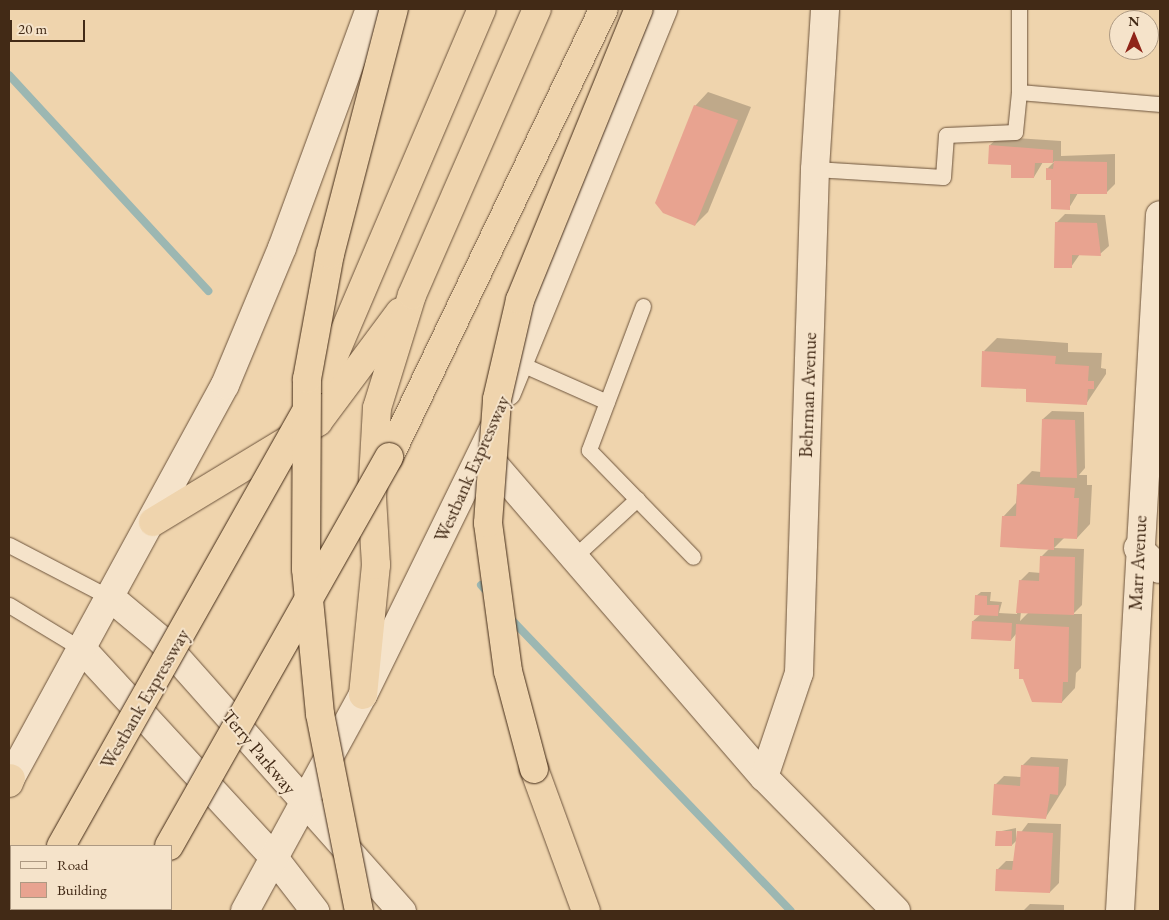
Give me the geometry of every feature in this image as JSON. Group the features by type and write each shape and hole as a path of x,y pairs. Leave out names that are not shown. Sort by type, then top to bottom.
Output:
{"highway":[{"path":"359,911 320,714 306,569 305,444 308,379 330,254 394,9"},
{"path":"426,139 462,9"},
{"name":"Westbank Expressway","path":"62,845 324,379 482,9"},
{"path":"363,695 376,574 372,497 377,408 412,295 537,9"},
{"path":"170,845 389,457 604,9"},
{"path":"586,911 534,769 508,671 488,523 497,399 518,309 639,9"},
{"path":"153,522 318,422 412,295"}],"street":[{"path":"9,781 153,522 225,385 282,248 370,9"},
{"name":"Westbank Expressway","path":"246,911 302,802 363,695 484,453 663,9"},
{"name":"Behrman Avenue","path":"764,777 799,673 815,169 825,9"},
{"name":"Marr Avenue","path":"1120,911 1138,548 1160,215"},
{"path":"484,453 764,777 896,911"},
{"path":"1138,548 1160,569"},
{"name":"Terry Parkway","path":"111,598 161,640 302,802 402,911"},
{"path":"83,650 274,859 315,911"}],"lane":[{"path":"815,169 943,177 946,135 1015,132 1019,92 1019,9"},
{"path":"1019,92 1160,104"},
{"path":"644,306 589,450 693,557"},
{"path":"519,363 607,402"},
{"path":"574,557 637,499"},
{"path":"9,545 111,598"},
{"path":"9,605 83,650"}],"building":[{"path":"694,105 738,120 695,226 663,213 655,203"},
{"path":"989,145 1053,150 1053,163 1035,163 1034,178 1011,178 1011,165 988,164"},
{"path":"1054,161 1107,162 1107,194 1070,194 1070,210 1051,209 1051,180 1046,180 1046,168 1053,169"},
{"path":"1055,222 1097,223 1101,256 1072,255 1072,268 1054,268"},
{"path":"982,351 1056,356 1055,364 1089,366 1088,381 1094,381 1094,389 1088,389 1087,405 1026,402 1026,389 981,387"},
{"path":"1042,419 1075,420 1077,478 1040,477"},
{"path":"1017,484 1075,488 1074,498 1079,498 1077,539 1054,538 1054,550 1000,547 1002,516 1016,516"},
{"path":"1040,556 1075,557 1074,615 1016,613 1019,580 1039,581"},
{"path":"975,595 987,596 987,605 999,605 998,616 974,615"},
{"path":"972,621 1012,623 1011,641 971,639"},
{"path":"1016,624 1069,627 1068,682 1063,682 1062,703 1032,702 1023,679 1019,679 1019,669 1014,669"},
{"path":"1021,765 1059,767 1058,795 1050,794 1046,819 992,815 994,784 1020,786"},
{"path":"996,831 1012,831 1012,846 995,846"},
{"path":"1017,831 1053,833 1050,893 995,891 996,869 1012,870"}],"waterway":[{"path":"9,75 208,291"},
{"path":"481,585 490,595"},
{"path":"509,617 791,911"}]}
